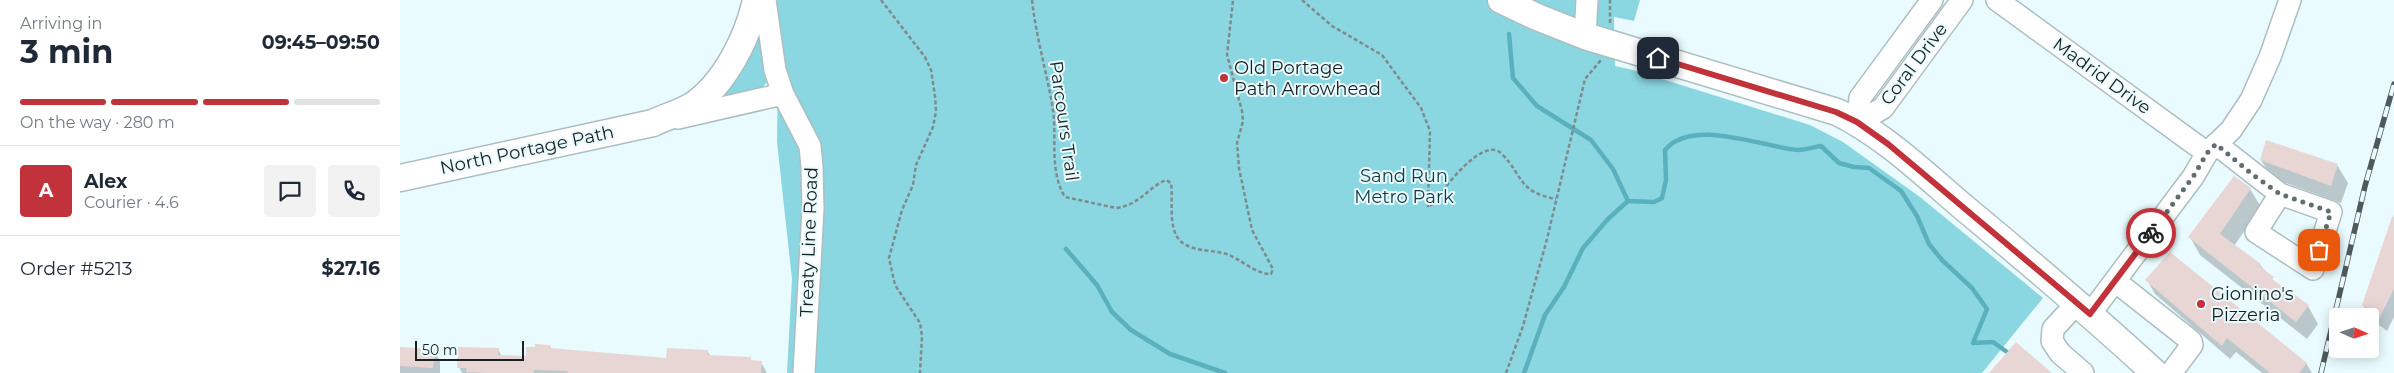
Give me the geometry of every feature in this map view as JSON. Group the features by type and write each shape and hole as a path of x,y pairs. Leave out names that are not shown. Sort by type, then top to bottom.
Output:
{"main road":[{"name":"North Portage Path","path":"400,178 653,123 692,106 714,85 735,57 751,24 756,0"},
{"path":"1501,0 1585,36 1836,112 1857,122 1888,144 2083,308 2155,373"}],"street":[{"name":"Treaty Line Road","path":"765,0 775,70 783,94 810,146 813,209 804,373"},
{"path":"1585,36 1587,0"},
{"name":"Coral Drive","path":"1857,122 1860,98 1932,0"},
{"name":"Coral Drive","path":"1857,122 1884,108 1962,0"},
{"name":"Madrid Drive","path":"1997,0 2280,194"},
{"path":"2084,373 2060,353 2052,341 2053,329 2083,308 2115,281 2193,177 2212,148 2232,130 2251,100 2270,57 2290,0"},
{"name":"North Portage Path","path":"653,123 783,94"},
{"path":"2115,281 2191,341 2192,345 2172,373"}],"path":[{"path":"881,0 925,56 931,70 935,96 936,111 933,127 916,165 913,185 902,210 889,258 895,284 920,323 922,354 920,373"},
{"name":"Parcours Trail","path":"1032,0 1035,28 1053,112 1055,170 1058,185 1065,197 1116,208 1124,207 1166,180 1171,183 1172,218 1180,241 1188,246 1228,254 1256,270 1271,274 1273,269 1256,241 1252,230 1238,168 1237,143 1243,121 1227,55 1233,0"},
{"path":"1302,0 1332,26 1382,55 1421,108 1430,130 1428,207 1433,204 1462,167 1480,154 1492,150 1501,152 1526,187 1538,195 1556,199"},
{"path":"1610,0 1610,23"},
{"path":"1506,373 1523,326 1585,79"}],"green space":[{"name":"Sand Run Metro Park","path":"766,0 1640,0 1634,21 1614,17 1615,66 1810,125 1843,142 1920,197 2043,298 1982,373 787,373 792,279 777,142 778,67"},
{"path":"761,37 770,79 758,92 726,97 724,94 757,38"}],"building":[{"path":"2266,140 2338,164 2331,186 2260,160"},
{"path":"2234,176 2251,188 2220,234 2261,264 2259,266 2274,277 2272,279 2309,305 2296,322 2188,237"},
{"path":"2392,217 2394,217 2394,289 2379,319 2379,308 2366,308 2362,305"},
{"path":"2170,252 2307,363 2299,373 2270,373 2227,338 2222,346 2145,280"},
{"path":"2016,342 2052,373 1989,373"},
{"path":"535,344 550,345 550,348 666,358 667,348 708,350 708,355 751,357 751,360 762,361 761,373 567,373 568,371 534,370 534,373 487,373 466,372 467,368 457,368 458,347 499,348 498,355 526,356 526,347 535,347"},
{"path":"400,347 435,349 433,368 400,366"}],"waterway":[{"path":"1509,34 1513,78 1537,106 1591,140 1613,169 1628,201"},
{"path":"1524,373 1545,315 1564,287 1583,248 1608,219 1628,201 1654,202 1662,198 1666,180 1665,150 1677,140 1692,136 1709,135 1728,136 1798,150 1821,146 1839,163 1869,168 1901,191 1917,216 1929,244 1942,260 1972,288 1987,309 1973,343 1993,342 2007,352"},
{"path":"1066,249 1097,285 1112,312 1131,330 1170,354 1225,373"}],"railway":[{"path":"2321,373 2365,186 2394,84"}],"way so far":[{"path":"2151,233 2193,177 2207,153 2216,144 2253,175 2280,194 2331,212 2319,250"}],"place":[{"name":"Old Portage Path Arrowhead","path":"1224,78"},
{"name":"Gionino's Pizzeria","path":"2201,304"}],"route":[{"path":"1658,58 1836,112 1857,122 1888,144 2090,314 2151,233"}]}
